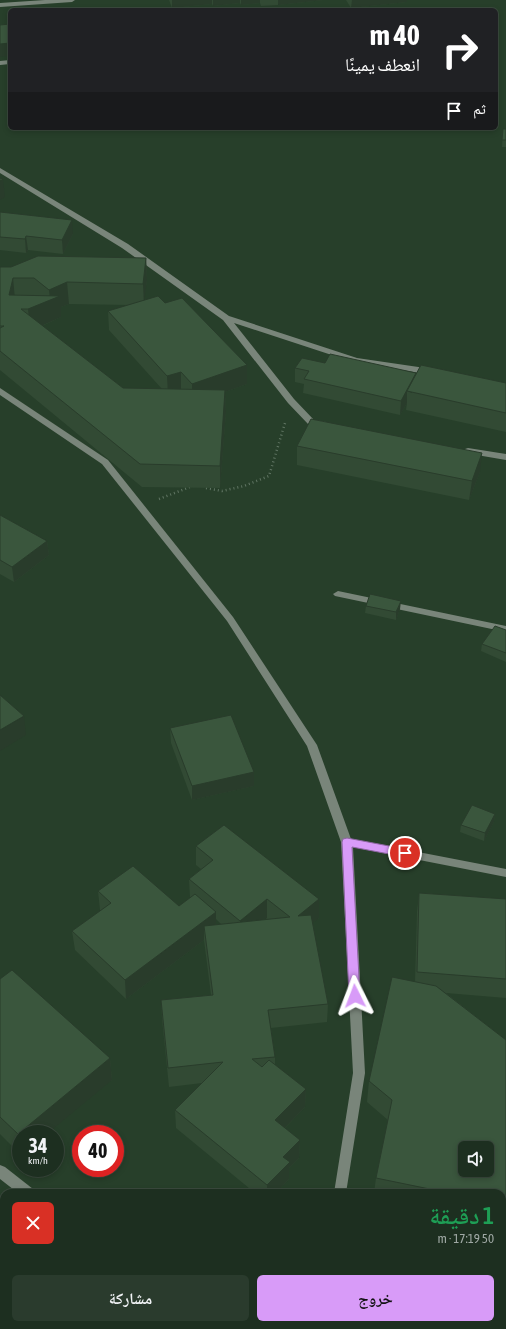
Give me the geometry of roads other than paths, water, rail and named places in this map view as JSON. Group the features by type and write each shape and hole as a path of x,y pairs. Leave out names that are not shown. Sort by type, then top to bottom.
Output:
{"street":[{"path":"0,5 72,0"},
{"path":"0,170 125,246 226,318 291,401 311,422 335,426"},
{"path":"226,318 356,360 438,373"},
{"path":"0,392 106,462 230,619 312,745 347,842 358,1073 341,1189"},
{"path":"459,449 506,457"},
{"path":"338,594 506,629"},
{"path":"347,842 506,873"},
{"path":"0,1171 23,1189"}]}
